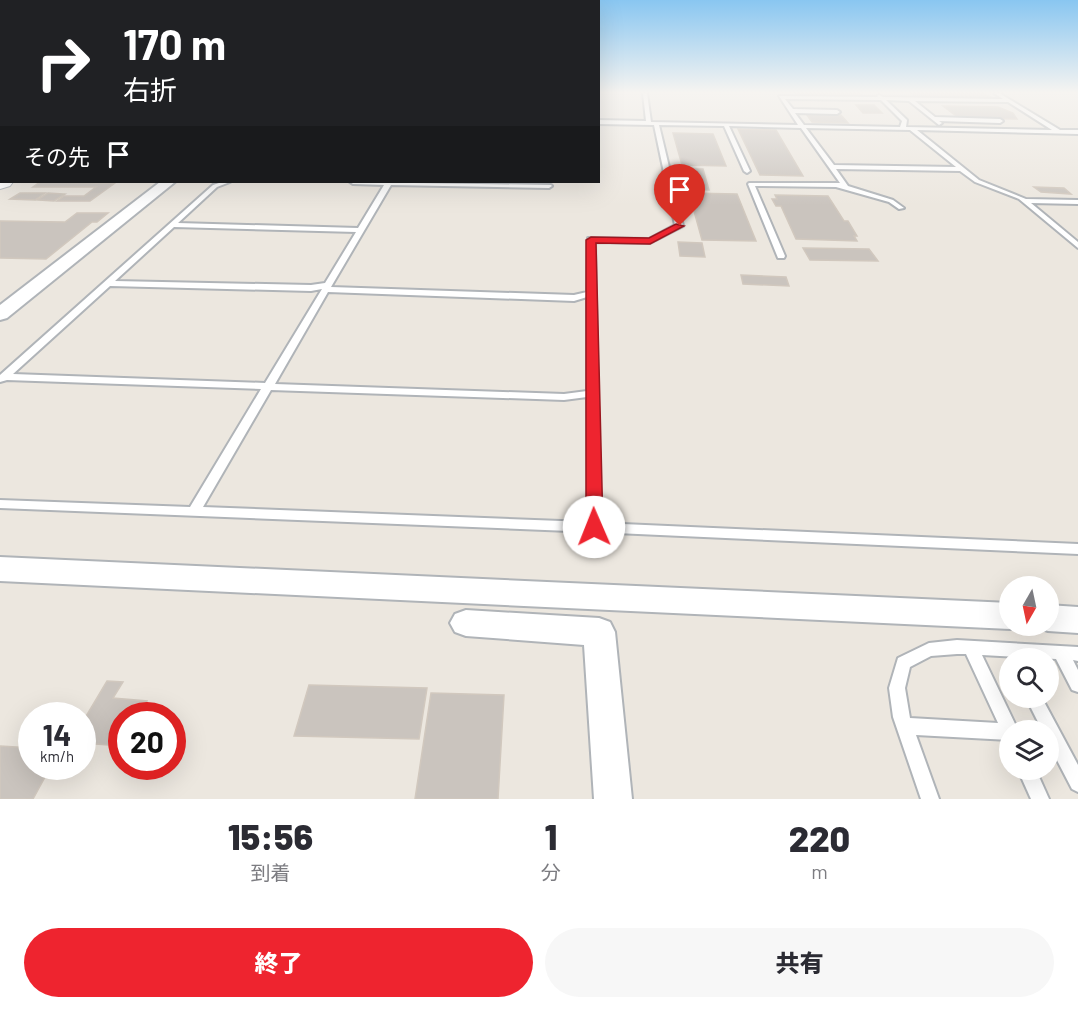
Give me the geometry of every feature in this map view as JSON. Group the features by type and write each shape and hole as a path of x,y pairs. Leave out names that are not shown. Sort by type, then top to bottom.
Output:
{"street":[{"path":"0,314 167,183"},
{"path":"0,569 999,615"},
{"path":"1059,619 1078,620"},
{"path":"466,623 599,632 613,799"}],"lane":[{"path":"594,527 591,240 650,241 680,226 654,130"},
{"path":"729,130 747,171"},
{"path":"781,256 751,184 845,184 806,130"},
{"path":"914,130 977,181 1024,201 1078,246"},
{"path":"1017,130 1078,132"},
{"path":"833,167 960,169"},
{"path":"3,379 215,186 225,183"},
{"path":"194,512 388,183"},
{"path":"429,183 549,186"},
{"path":"837,185 891,201 901,208"},
{"path":"1024,201 1078,202"},
{"path":"172,225 361,230"},
{"path":"109,283 327,287 574,298 591,293"},
{"path":"3,379 564,397 593,393"},
{"path":"0,504 1078,549"},
{"path":"971,648 1004,720"},
{"path":"930,799 904,726 897,688 903,663 929,650 971,648 999,652"},
{"path":"1061,653 1078,654"},
{"path":"1061,653 1078,685"},
{"path":"1039,708 1078,783"},
{"path":"904,726 999,731"},
{"path":"1031,780 1040,799"}],"building":[{"path":"739,130 776,130 803,176 760,175"},
{"path":"673,133 713,134 726,166 682,165"},
{"path":"684,169 703,169 709,190 689,189"},
{"path":"39,183 115,183 90,201 57,201 64,196 84,196 96,187 33,187"},
{"path":"1034,187 1064,188 1071,194 1041,192"},
{"path":"20,193 45,193 35,200 10,199"},
{"path":"48,193 65,194 54,201 37,200"},
{"path":"689,193 737,194 756,241 702,240"},
{"path":"775,195 828,196 844,221 848,221 857,236 854,236 857,241 796,239 781,206 776,206 772,199 777,199"},
{"path":"77,213 108,213 97,222 92,222 46,259 0,258 0,221 65,222"},
{"path":"678,242 702,243 705,257 680,256"},
{"path":"803,248 869,249 878,261 810,260"},
{"path":"741,275 786,277 789,286 743,284"},
{"path":"107,681 123,682 113,698 147,701 108,702 108,745 96,744 94,702"},
{"path":"309,685 427,688 419,739 294,736"},
{"path":"431,693 504,695 498,799 415,799"},
{"path":"0,746 18,747 18,780 43,780 33,799 0,799"}],"route":[{"path":"594,527 591,240 650,241 680,226"}]}
